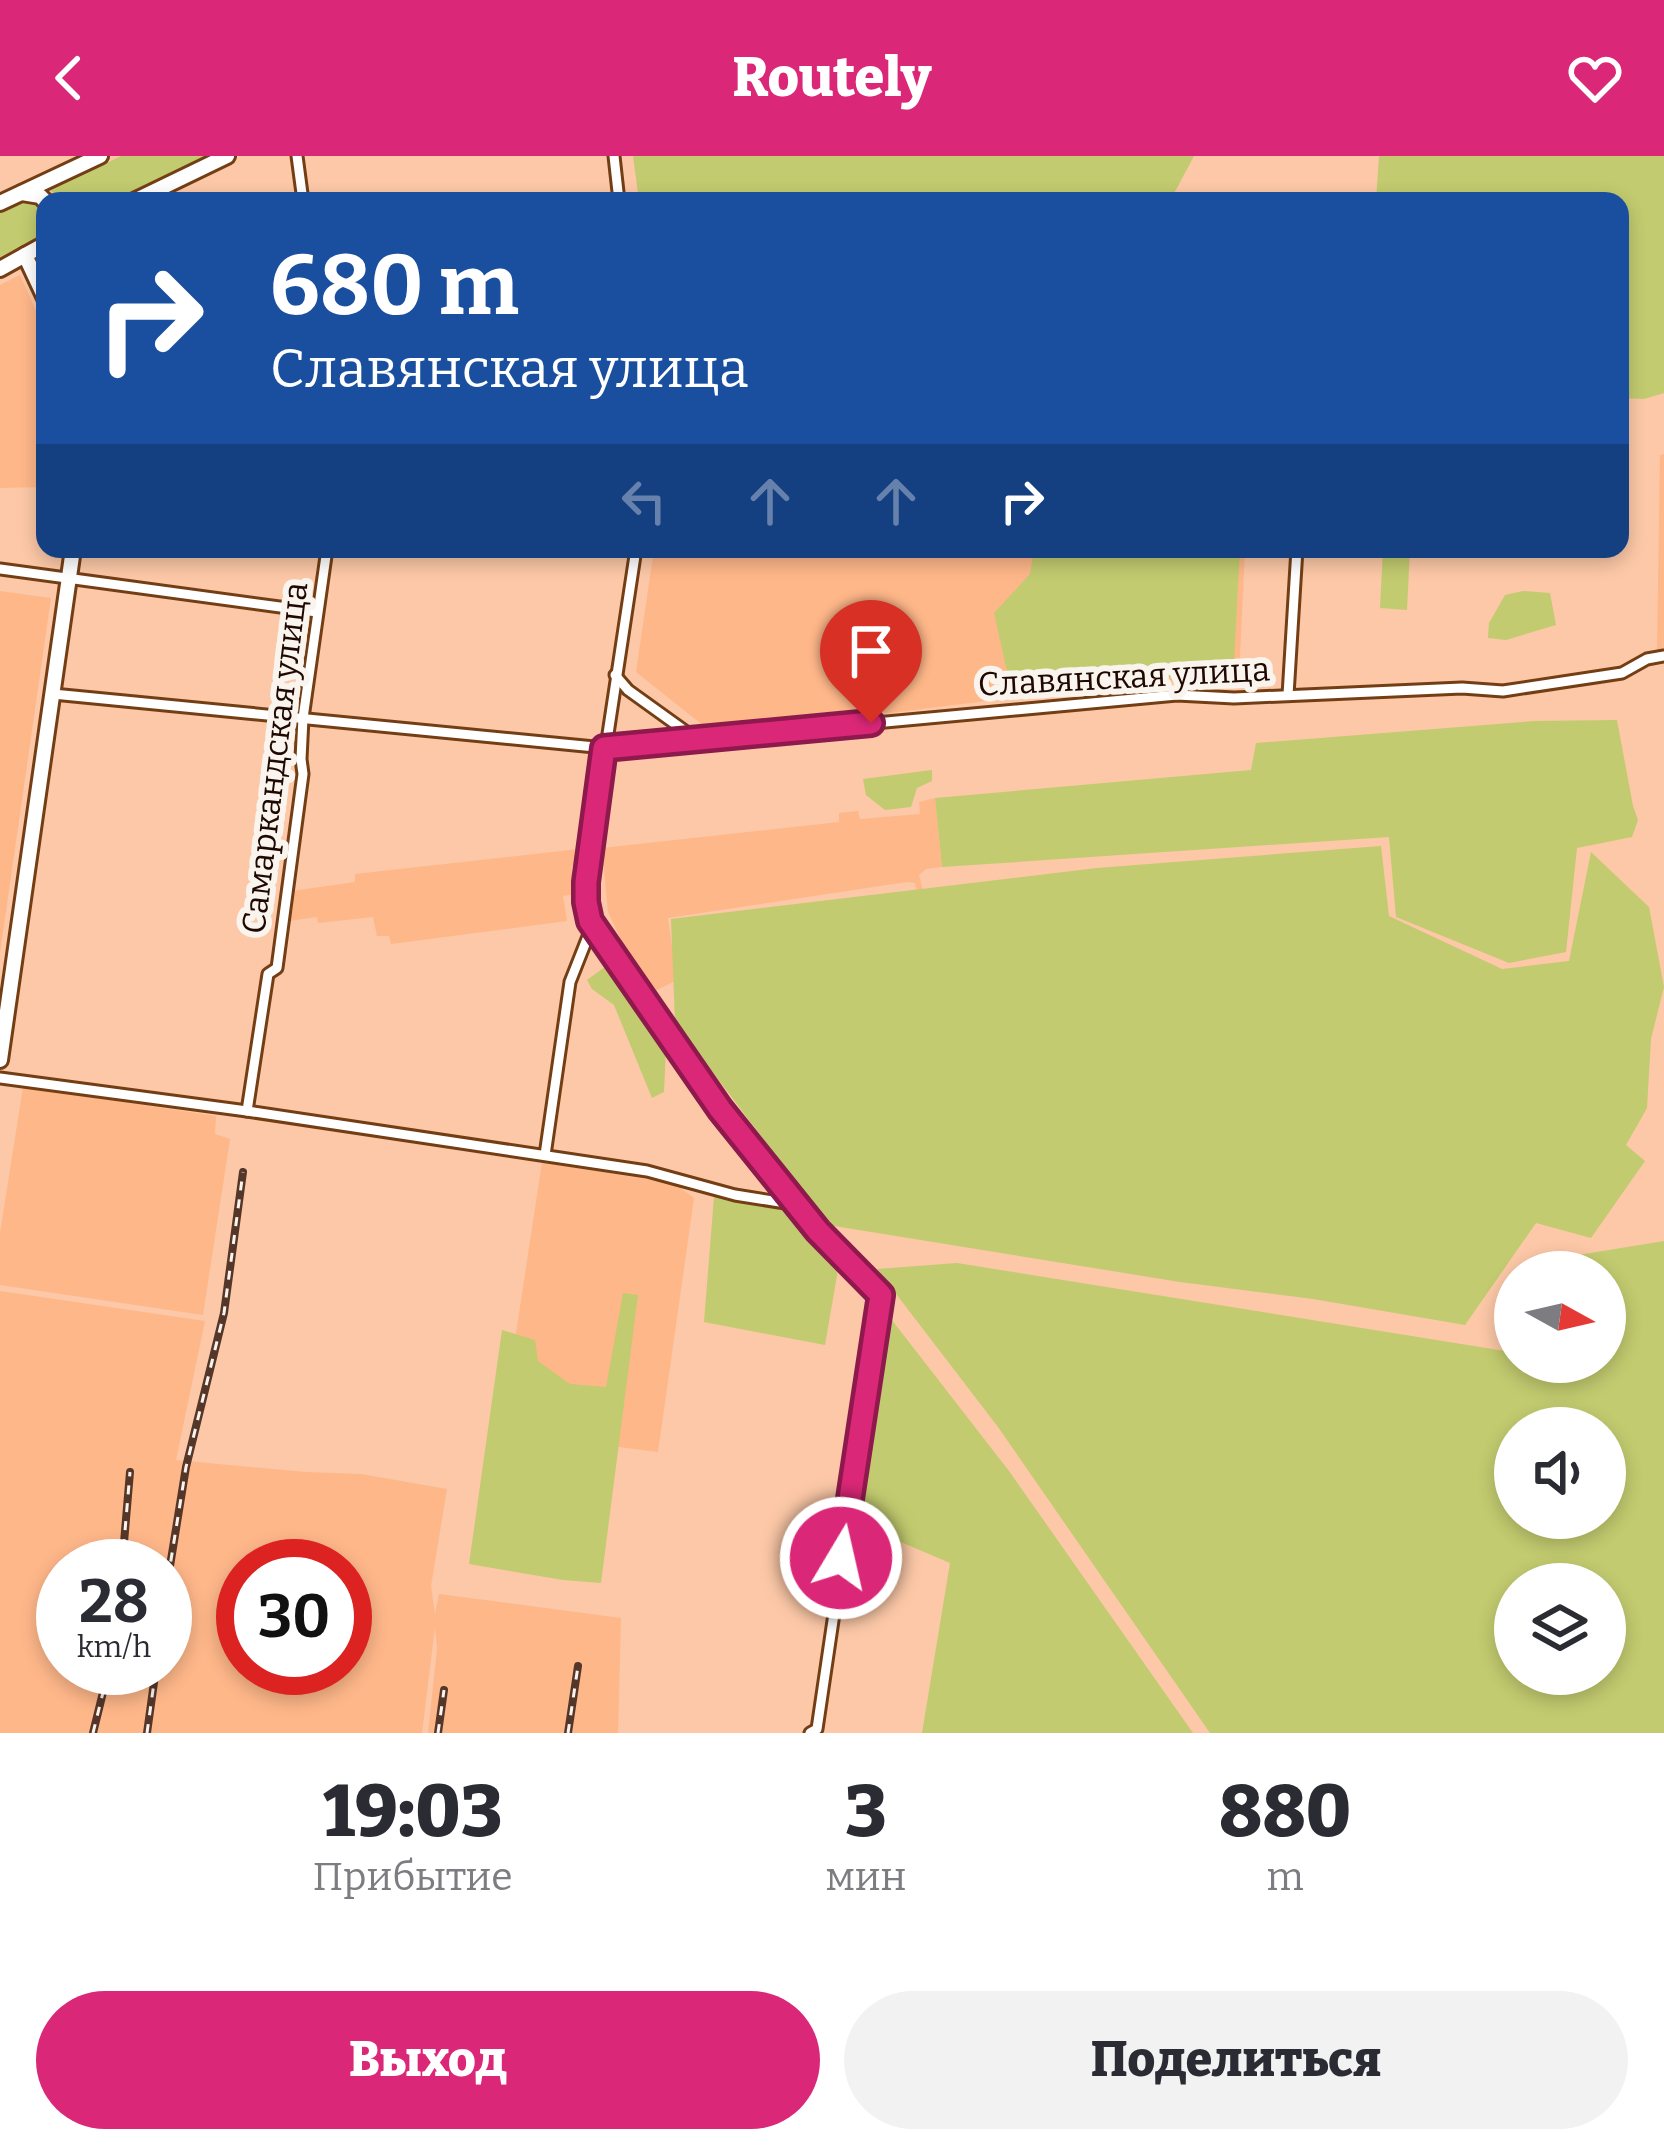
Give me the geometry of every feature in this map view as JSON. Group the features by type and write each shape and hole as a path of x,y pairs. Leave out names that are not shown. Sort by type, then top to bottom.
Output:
{"main road":[{"path":"0,203 100,156"},
{"path":"153,192 227,156"},
{"path":"22,193 36,195"},
{"path":"0,268 36,249"},
{"path":"25,255 36,279"},
{"path":"0,1060 72,558"}],"street":[{"path":"297,156 302,192"},
{"path":"614,156 618,192"},
{"name":"Самаркандская улица","path":"247,1111 268,974 277,968 283,934 303,774 303,718 326,558"},
{"path":"545,1155 570,982 590,921 586,882 634,558"},
{"path":"1288,695 1296,558"},
{"path":"0,569 317,612"},
{"name":"Славянская улица","path":"52,694 604,748 1177,694 1234,698 1503,691 1622,673 1664,656"},
{"path":"615,675 644,701 704,740"},
{"path":"590,921 720,1109 818,1231 881,1295 817,1729 810,1733"},
{"path":"0,1078 647,1171 735,1195 798,1205"}],"shaded area":[{"path":"20,275 36,311 36,487 0,488 0,285"},
{"path":"1664,454 1664,650 1657,651 1660,455"},
{"path":"653,558 1245,558 1239,678 1082,689 890,713 848,710 705,727 636,672"},
{"path":"0,591 51,598 0,953"},
{"path":"935,798 942,867 919,875 923,891 917,892 915,883 907,882 668,918 677,980 647,995 608,912 602,848 839,822 839,813 858,811 860,819 920,814 919,802"},
{"path":"579,849 578,865 571,867 575,894 563,896 567,921 391,944 389,936 377,936 373,917 289,921 292,891 355,882 355,874"},
{"path":"23,1087 216,1116 215,1134 230,1139 203,1315 0,1285 0,1233"},
{"path":"542,1162 675,1184 694,1198 658,1452 501,1432"},
{"path":"0,1291 205,1321 176,1460 361,1474 447,1489 431,1586 435,1614 439,1594 621,1618 618,1733 428,1733 435,1627 422,1733 0,1733"}],"green space":[{"path":"121,156 212,156 132,192 50,190"},
{"path":"633,156 1194,156 1175,192 638,192"},
{"path":"1379,156 1664,156 1664,393 1629,398 1629,192 1377,192"},
{"path":"25,196 36,199 36,239 0,257 0,210"},
{"path":"1033,558 1240,558 1234,661 1167,678 1010,685 994,613 1030,574"},
{"path":"1383,558 1410,558 1407,610 1380,608"},
{"path":"1550,593 1556,625 1506,640 1488,638 1489,623 1505,595"},
{"path":"1617,720 1638,820 1632,837 1577,848 1566,952 1509,963 1396,917 1389,837 942,867 935,798 1251,770 1256,743 1535,721"},
{"path":"932,770 932,781 917,788 911,807 885,810 866,795 863,779"},
{"path":"1381,846 1389,916 1502,969 1569,961 1591,852 1649,907 1664,987 1651,1039 1647,1108 1626,1145 1645,1161 1591,1238 1536,1223 1517,1251 1494,1251 1494,1283 1465,1325 828,1225 675,1022 671,919 1097,868"},
{"path":"609,964 666,1048 664,1092 652,1098 614,1005 587,980"},
{"path":"714,1197 799,1211 839,1264 825,1345 704,1322"},
{"path":"1664,1241 1664,1733 1210,1733 998,1427 877,1269 957,1263 1494,1349 1494,1383 1626,1383 1626,1251 1603,1251"},
{"path":"623,1293 638,1295 601,1583 469,1564 502,1330 535,1340 538,1361 570,1384 606,1387"},
{"path":"888,1315 1009,1471 1193,1733 922,1733 950,1563 856,1523 881,1331"}],"railway":[{"path":"174,1539 186,1467 224,1313 243,1172"},
{"path":"124,1539 130,1472"},
{"path":"568,1733 578,1666"},
{"path":"438,1733 444,1690"},
{"path":"93,1733 102,1695"},
{"path":"147,1733 152,1695"}],"route":[{"path":"841,1558 881,1295 818,1231 720,1109 590,921 586,882 604,748 871,723"}]}
